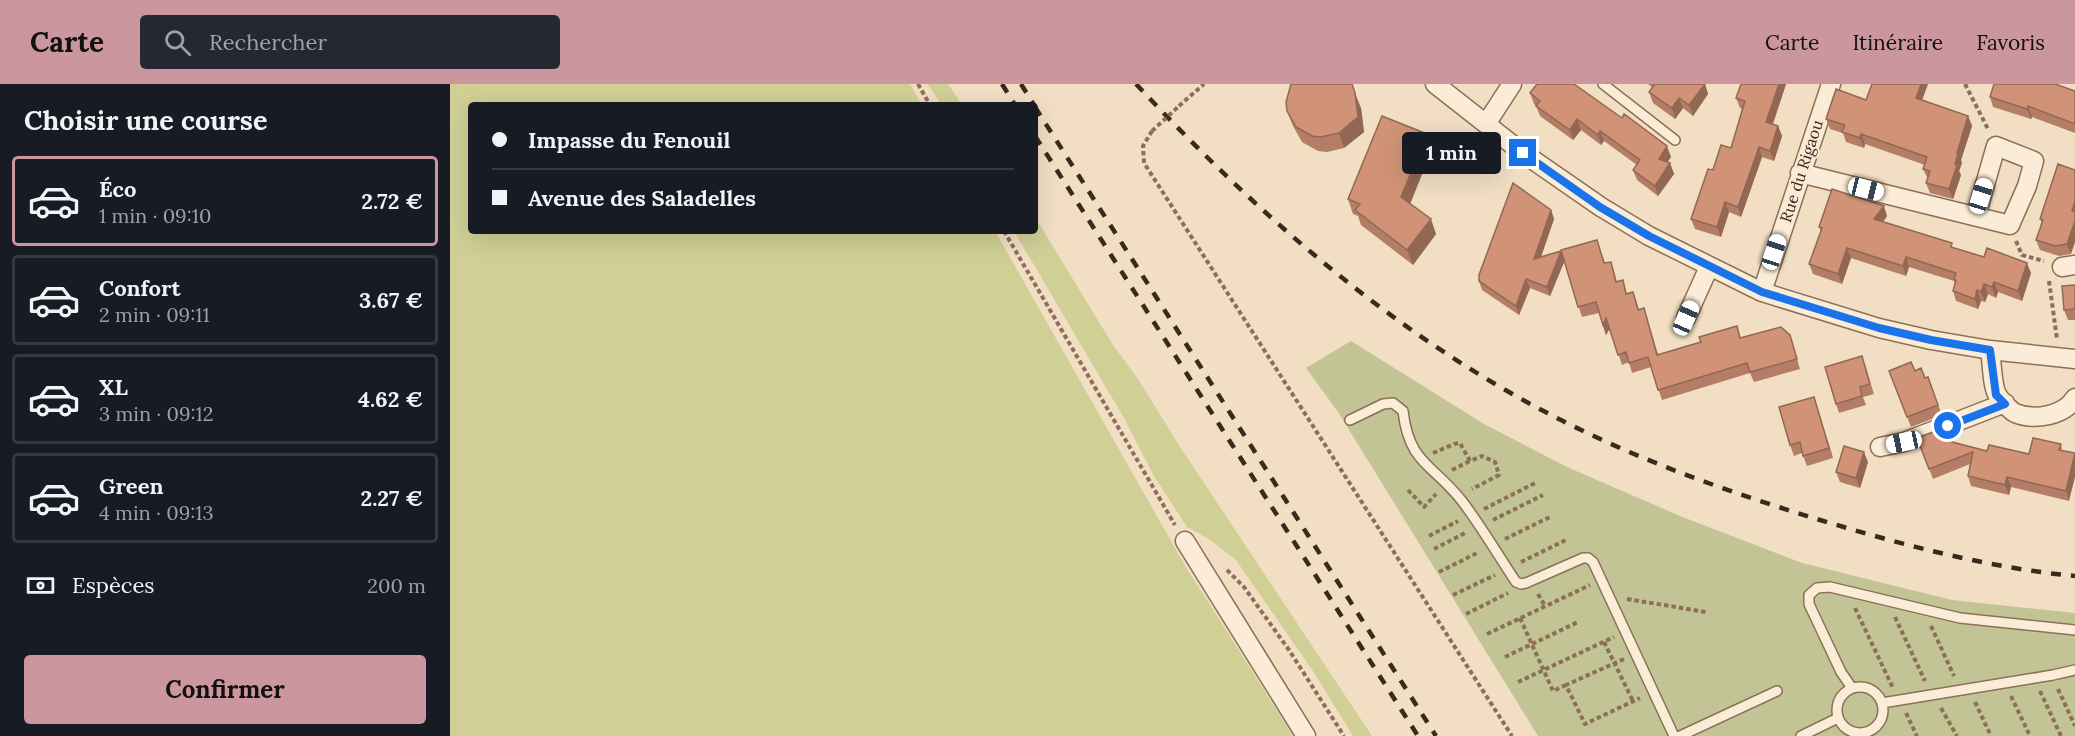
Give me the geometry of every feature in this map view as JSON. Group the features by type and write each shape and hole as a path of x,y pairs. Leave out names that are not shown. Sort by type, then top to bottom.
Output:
{"street":[{"path":"1435,84 1523,153 1600,207 1649,236 1762,292 1879,328 1931,340 1990,350 2067,358"},
{"path":"1486,124 1512,84"},
{"name":"Rue du Rigaou","path":"1762,292 1831,84"},
{"path":"1800,173 2010,225 2027,186 2034,161 1996,146 1976,216"},
{"path":"1686,318 1709,267"},
{"path":"1990,350 1996,395 2013,412 2031,416 2050,416 2072,403 2075,398"},
{"path":"1880,447 1904,442 2005,404"},
{"path":"1185,541 1306,736"}],"lane":[{"path":"1603,84 1675,140"},
{"path":"1350,420 1383,404 1393,403 1403,411 1405,432 1414,452 1458,496 1516,582 1521,584 1583,558 1588,558 1593,562 1674,736"},
{"path":"1852,688 1841,672 1809,604 1809,595 1817,588 1830,587 1960,618 2075,630"},
{"path":"1882,704 2075,670"},
{"path":"1859,686 1873,691 1882,704 1881,719 1871,733 1847,729 1838,718 1838,703 1846,691 1852,688 1859,686"},
{"path":"1680,736 1777,691"},
{"path":"1801,736 1838,718"}],"path":[{"path":"918,84 928,102"},
{"path":"1204,84 1152,131 1143,146 1144,163 1512,736"},
{"path":"1965,84 1996,146"},
{"path":"2010,225 2022,255 2061,265 2067,358"},
{"path":"1006,234 1185,541"},
{"path":"1420,459 1460,443 1470,461 1482,456 1495,462 1499,471 1497,478 1458,496"},
{"path":"1408,490 1424,507 1447,483"},
{"path":"1223,567 1251,596 1344,736"},
{"path":"1487,634 1601,580"},
{"path":"1466,614 1514,591 1521,584"},
{"path":"1846,591 1917,736"},
{"path":"1613,605 1627,599 1706,612"},
{"path":"1887,601 1932,695 1946,714 1957,736"},
{"path":"1923,609 1991,736"},
{"path":"1520,618 1553,691 1636,654"},
{"path":"1505,657 1578,622"},
{"path":"1518,682 1625,632"},
{"path":"1604,642 1633,701"},
{"path":"2052,675 2075,726"},
{"path":"2034,678 2061,736"},
{"path":"2004,683 2030,736"},
{"path":"1566,685 1585,724 1653,692"}],"green space":[{"path":"450,84 910,84 920,102 468,102 468,234 997,234 1184,564 1293,736 450,736"},
{"path":"928,84 948,84 960,102 939,102"},
{"path":"1038,222 1113,345 1138,379 1182,450 1372,736 1353,736 1315,674 1236,560 1209,539 1187,527 1154,476 1124,418 1016,234 1038,234"},
{"path":"1351,341 1484,424 1567,467 1680,516 1802,563 1952,600 2075,613 2075,736 1538,736 1338,412 1306,368"}],"building":[{"path":"1291,84 1352,84 1358,117 1339,133 1321,137 1312,136 1296,127 1287,111 1286,102"},
{"path":"1537,84 1574,84 1622,118 1624,114 1667,146 1659,159 1670,163 1655,186 1633,170 1640,160 1600,131 1598,135 1577,119 1570,130 1536,106 1540,101 1530,93"},
{"path":"1655,84 1705,84 1689,105 1679,98 1672,108 1649,92"},
{"path":"1741,84 1779,84 1766,122 1778,126 1770,151 1759,147 1738,207 1725,202 1717,227 1691,219 1708,169 1713,170 1721,145 1731,148 1745,101 1736,98"},
{"path":"1872,84 1921,84 1916,98 1968,116 1949,189 1926,183 1930,171 1923,169 1927,157 1861,134 1860,138 1842,132 1845,125 1826,119 1836,89 1866,100"},
{"path":"1994,84 2055,84 2075,91 2075,124 2028,106 2027,109 1990,97"},
{"path":"1382,116 1427,134 1401,197 1431,219 1407,250 1355,210 1360,204 1348,199"},
{"path":"2058,164 2075,170 2075,201 2072,211 2075,212 2075,221 2067,244 2055,246 2036,240 2043,220 2040,219"},
{"path":"1513,183 1551,210 1534,259 1561,251 1547,287 1526,279 1516,306 1479,281 1479,275"},
{"path":"1832,189 1884,206 1874,219 1952,243 1951,247 1984,257 1987,248 2027,263 2018,291 1994,282 1992,287 1984,284 1981,292 1977,290 1975,299 1953,291 1956,273 1906,257 1903,266 1847,248 1838,274 1809,264 1822,228 1819,227"},
{"path":"1597,240 1604,263 1611,262 1616,282 1623,280 1626,294 1633,292 1638,310 1644,308 1657,355 1701,342 1699,337 1737,326 1740,338 1781,327 1790,335 1797,359 1750,372 1747,363 1658,390 1648,357 1629,363 1626,352 1618,355 1606,318 1603,325 1596,302 1578,307 1561,250"},
{"path":"2075,285 2075,309 2064,310 2062,286"},
{"path":"1862,356 1870,384 1860,387 1862,396 1836,404 1825,367"},
{"path":"1911,362 1915,371 1921,368 1925,378 1928,377 1938,405 1907,417 1889,371"},
{"path":"1814,397 1829,448 1803,456 1800,442 1790,445 1779,407"},
{"path":"1946,427 1952,442 1987,451 1989,445 2029,454 2033,438 2061,444 2059,450 2075,453 2066,491 2007,477 2005,485 1968,476 1973,452 1929,469 1917,438"},
{"path":"1844,446 1864,452 1856,478 1836,472"}],"railway":[{"path":"1002,84 1013,102"},
{"path":"1021,84 1032,102"},
{"path":"1136,84 1232,181 1334,271 1443,352 1561,420 1624,450 1688,476 1820,520 1946,554 2011,567 2075,576"},
{"path":"1038,112 1436,736"},
{"path":"1038,141 1418,736"}],"route":[{"path":"1523,153 1600,207 1649,236 1762,292 1879,328 1990,350 1996,395 2005,404 1948,426"}]}
